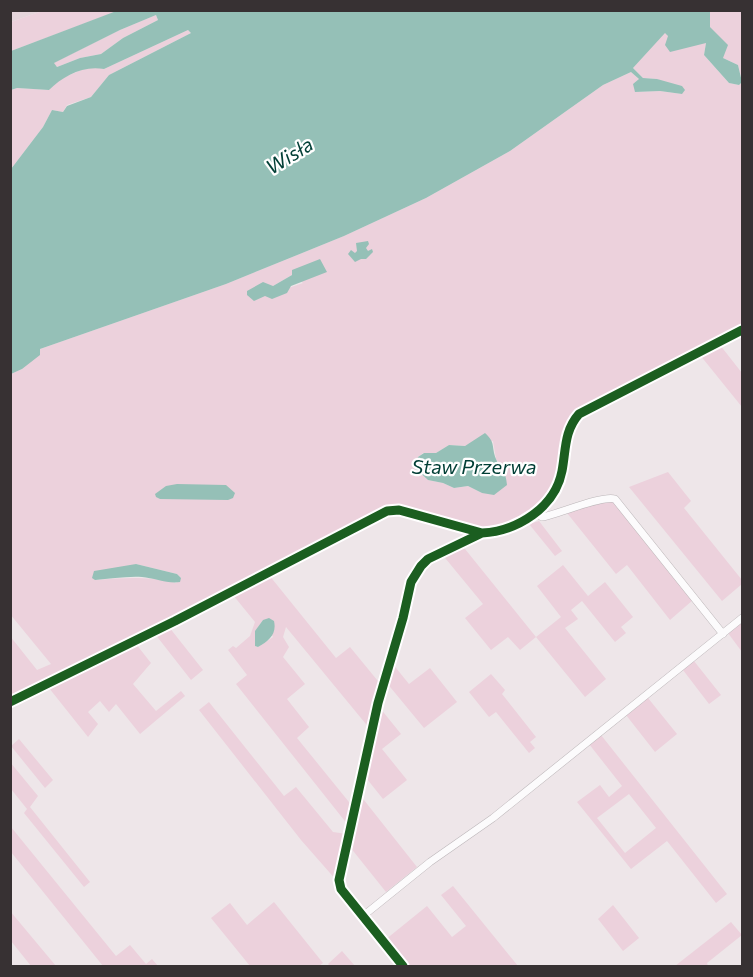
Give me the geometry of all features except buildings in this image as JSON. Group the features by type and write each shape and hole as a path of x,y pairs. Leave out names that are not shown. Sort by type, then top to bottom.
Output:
{"street":[{"path":"10,702 157,631 387,512 399,510 482,533 511,527 544,506 559,484 567,435 571,423 579,414 742,330"},
{"path":"536,513 542,517 604,499 615,499 723,634"},
{"path":"403,966 341,889 339,880 378,703 411,582 428,559 482,533"},
{"path":"363,916 430,862 493,818 742,618"}],"shaded area":[{"path":"741,10 742,81 738,65 723,58 710,27 710,11"},
{"path":"11,11 42,11 11,22"},
{"path":"42,11 118,11 11,51 11,22"},
{"path":"156,15 158,20 123,38 101,54 80,58 57,67 53,63 120,30"},
{"path":"188,30 191,33 109,75 91,97 67,105 63,112 52,110 43,127 11,169 11,90 17,88 49,90 60,79 91,66 104,69"},
{"path":"665,32 668,36 706,43 704,55 729,83 739,85 742,82 742,326 577,412 567,427 554,488 539,507 519,521 496,529 481,530 399,508 11,699 10,636 37,670 51,664 10,614 11,374 22,369 40,349 226,284 344,236 426,198 510,151 603,85 631,72 639,79 636,92 660,91 682,94 657,79 643,78 633,68","holes":["292,275 303,283 265,296 273,286","493,441 496,459 506,473 482,493 468,486 454,488 428,480 415,468 418,457 423,453 436,453 449,445 465,446","136,564 177,574 181,578 176,583 145,578 95,580"]},
{"path":"720,345 742,373 742,407 700,355"},
{"path":"668,472 691,501 684,508 742,580 742,584 722,601 629,487"},
{"path":"608,500 617,503 693,600 670,620 627,565 616,574 567,513"},
{"path":"539,521 562,551 555,556 529,524"},
{"path":"461,544 536,637 520,650 508,637 491,650 465,618 483,604 441,553"},
{"path":"563,565 588,596 605,582 633,617 621,627 626,633 615,642 582,601 571,610 578,619 565,628 606,679 585,697 536,637 561,617 537,586"},
{"path":"269,575 336,658 350,647 382,686 370,729 286,627 283,637 289,647 283,657 305,684 287,699 309,727 297,738 353,807 348,825 236,684 247,675 228,650 233,646 236,648 250,636 255,622 233,595","holes":["263,620 273,637 258,647 255,646 255,632"]},
{"path":"742,621 742,652 728,633"},
{"path":"169,627 203,670 191,680 155,634"},
{"path":"136,644 151,663 133,684 156,711 181,691 185,696 140,734 116,704 109,712 100,701 88,712 98,724 88,737 49,688"},
{"path":"694,661 721,695 709,704 683,670"},
{"path":"392,663 409,684 430,668 457,702 424,728 386,682"},
{"path":"491,674 505,690 502,694 536,737 530,742 535,748 529,753 496,712 489,717 469,692"},
{"path":"648,698 677,734 655,752 626,715"},
{"path":"209,702 284,796 296,787 333,832 347,834 337,881 301,840 199,710"},
{"path":"380,708 401,734 382,749 407,780 383,799 363,774"},
{"path":"601,735 727,894 716,903 667,841 631,869 577,802 600,785 609,797 622,786 589,744","holes":["629,794 656,828 625,853 597,818"]},
{"path":"19,739 53,780 45,788 11,746"},
{"path":"10,762 38,796 30,807 90,882 84,887 24,813 27,809 11,789"},
{"path":"360,795 417,867 386,892 350,847"},
{"path":"11,827 116,956 130,945 146,964 152,959 158,966 103,966 11,852"},
{"path":"453,886 518,966 406,966 385,940 427,906 452,937 466,926 441,895"},
{"path":"274,902 323,963 319,966 250,966 211,918 230,903 247,925"},
{"path":"613,905 639,938 623,951 598,919"},
{"path":"10,911 56,966 31,966 11,941"},
{"path":"731,922 742,935 707,963 708,966 675,966"},
{"path":"342,951 355,966 330,966 328,964"}],"water":[{"name":"Wisła","path":"119,10 710,11 710,27 728,45 723,58 738,65 742,82 739,85 729,83 704,55 706,43 670,52 665,45 668,36 665,33 633,68 643,78 657,79 682,86 685,90 682,94 660,91 635,92 633,84 639,79 631,72 603,85 510,151 426,198 344,236 226,284 40,349 40,355 22,369 11,374 11,169 43,127 52,110 63,112 67,106 91,97 109,75 191,33 188,30 104,69 81,70 61,80 49,90 17,88 11,90 11,51","holes":["156,15 158,20 123,38 101,54 80,58 57,67 54,63"]},
{"path":"368,241 366,248 368,251 372,249 373,252 366,259 355,262 348,254 351,250 355,253 357,251 356,243"},
{"path":"320,259 327,272 291,286 287,293 272,299 265,296 254,301 247,295 247,291 263,282 273,286 292,275 292,270"},
{"name":"Staw Przerwa","path":"485,433 492,442 496,459 507,485 494,495 482,493 468,486 454,488 428,480 415,468 418,457 424,453 436,453 449,445 465,446"},
{"path":"177,484 226,485 235,493 233,498 228,500 160,499 156,497 155,494 166,486"},
{"path":"136,564 177,574 181,578 180,582 142,577 95,580 92,578 94,571"},
{"path":"269,618 274,621 275,626 271,637 258,647 255,646 255,631 263,620"}],"cycle path":[{"path":"10,702 175,621 387,511 399,510 482,533 508,528 521,522 543,506 558,484 568,434 579,414 742,330"},
{"path":"403,966 341,889 339,880 378,703 411,582 428,559 482,533"}]}
